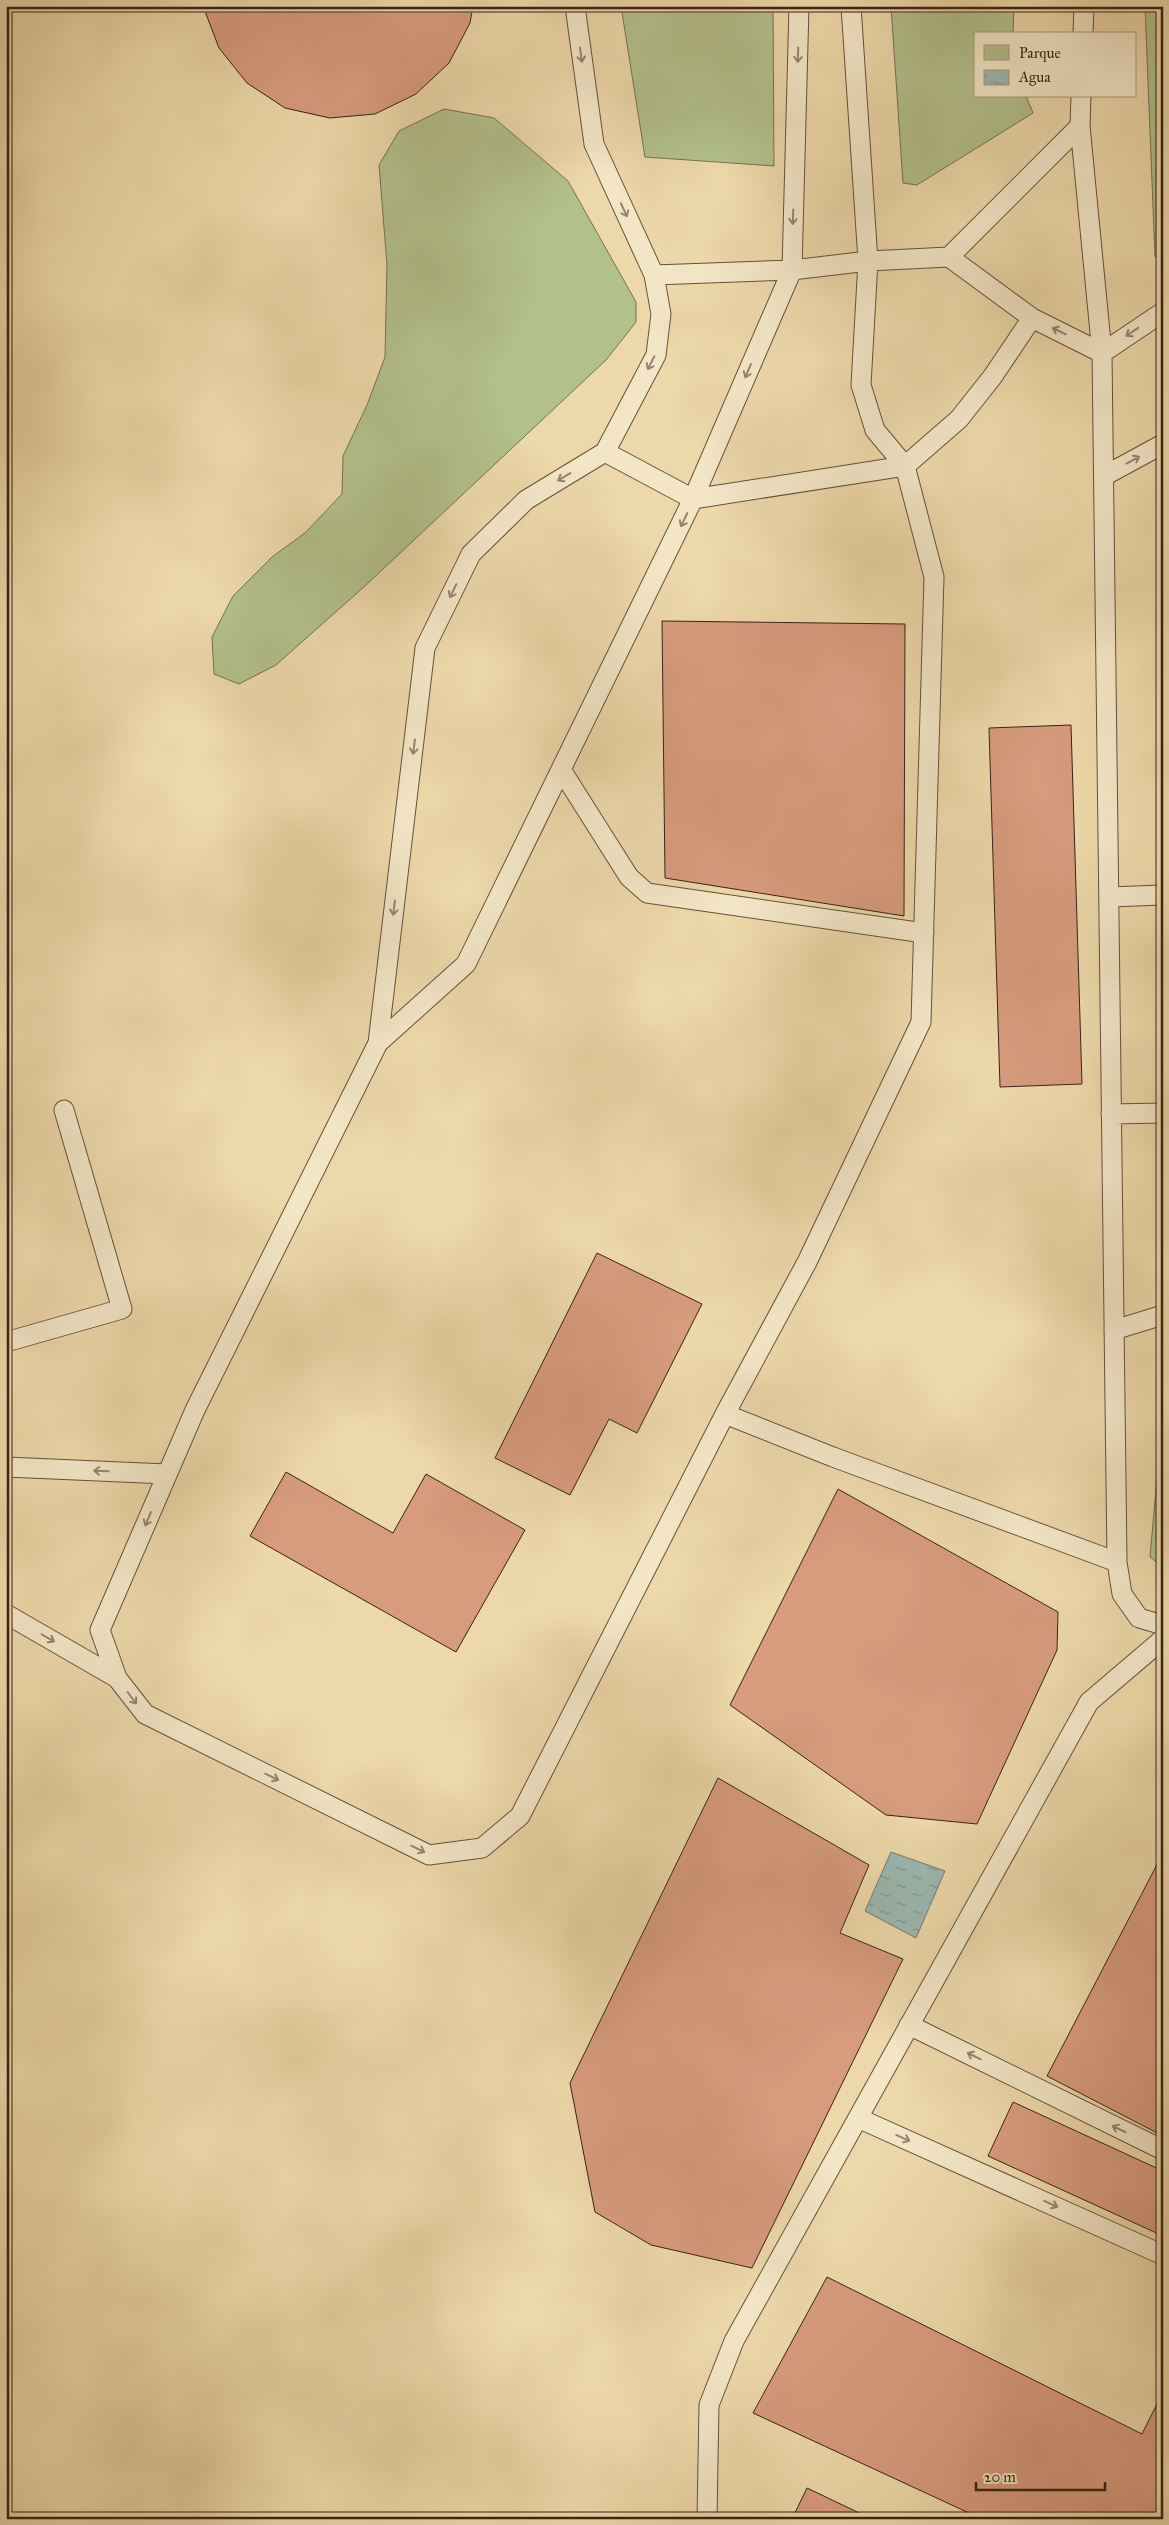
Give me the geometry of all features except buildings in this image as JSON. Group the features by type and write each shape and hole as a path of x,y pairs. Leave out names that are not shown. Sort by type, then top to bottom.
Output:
{"lane":[{"path":"574,6 594,144 654,275 661,314 656,355 605,452 526,500 471,554 426,648 378,1043 195,1410 100,1630 118,1678 145,1714 429,1855 482,1848 520,1816 725,1414 807,1262 921,1022 934,577 905,466 875,430 861,385 868,261 851,6"},
{"path":"378,1043 466,964 562,771 693,499 792,270 799,6"},
{"path":"1083,32 1084,6"},
{"path":"1081,98 1080,126 1102,353 1117,1562 1122,1594 1139,1618 1163,1625"},
{"path":"949,257 1080,126"},
{"path":"654,275 792,270 868,261 949,257 1032,318 1102,353"},
{"path":"1102,353 1163,312"},
{"path":"605,452 693,499 905,466 959,419 993,376 1032,318"},
{"path":"1104,476 1163,444"},
{"path":"562,771 630,877 647,893 924,933"},
{"path":"1109,897 1163,895"},
{"path":"6,1342 122,1309 64,1110"},
{"path":"1111,1114 1163,1113"},
{"path":"1114,1330 1163,1314"},
{"path":"725,1414 833,1457 1117,1562"},
{"path":"6,1467 167,1474"},
{"path":"6,1614 118,1678"},
{"path":"707,2519 709,2405 734,2341 1088,1702 1163,1639"},
{"path":"910,2025 1163,2150"},
{"path":"858,2118 1163,2255"}],"green space":[{"path":"621,6 773,6 774,166 645,157"},
{"path":"891,6 1014,6 1013,32 974,32 974,98 1027,98 1033,113 917,185 903,183"},
{"path":"1145,6 1163,6 1163,252 1155,257"},
{"path":"444,109 494,118 568,181 636,302 636,322 606,360 365,586 276,665 239,684 214,674 212,637 233,596 272,557 305,533 342,494 343,456 367,405 385,357 387,265 379,165 399,131"},
{"path":"1163,1410 1163,1567 1150,1557"}],"water":[{"path":"891,1852 945,1871 916,1938 865,1911"}]}
